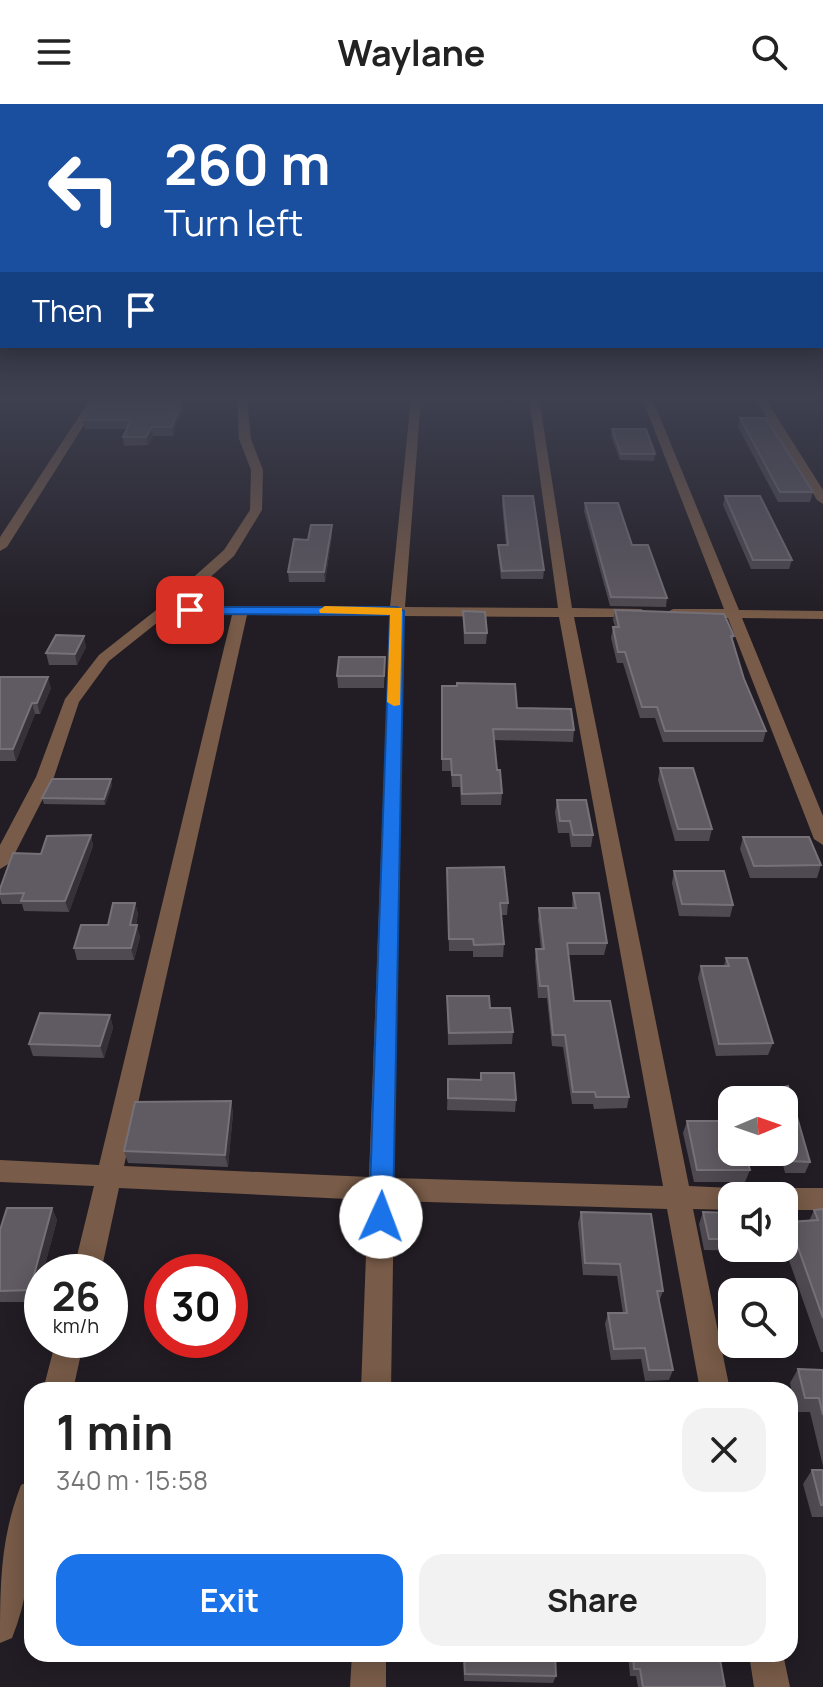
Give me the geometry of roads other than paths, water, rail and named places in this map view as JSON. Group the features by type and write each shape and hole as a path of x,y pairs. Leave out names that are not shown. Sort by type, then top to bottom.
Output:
{"street":[{"path":"0,547 48,472"},
{"path":"0,863 45,777 71,702 104,658 165,610 229,553 256,510 257,472"},
{"path":"376,1382 397,611 409,472"},
{"path":"545,472 566,613 714,1382"},
{"path":"676,472 823,839"},
{"path":"806,472 823,500"},
{"path":"91,1254 241,609"},
{"path":"165,610 823,615"},
{"path":"0,1171 382,1189 718,1199"},
{"path":"798,1199 823,1199"},
{"path":"60,1382 66,1358"},
{"path":"0,1626 24,1528"},
{"path":"368,1687 369,1662"},
{"path":"767,1662 772,1687"}]}
